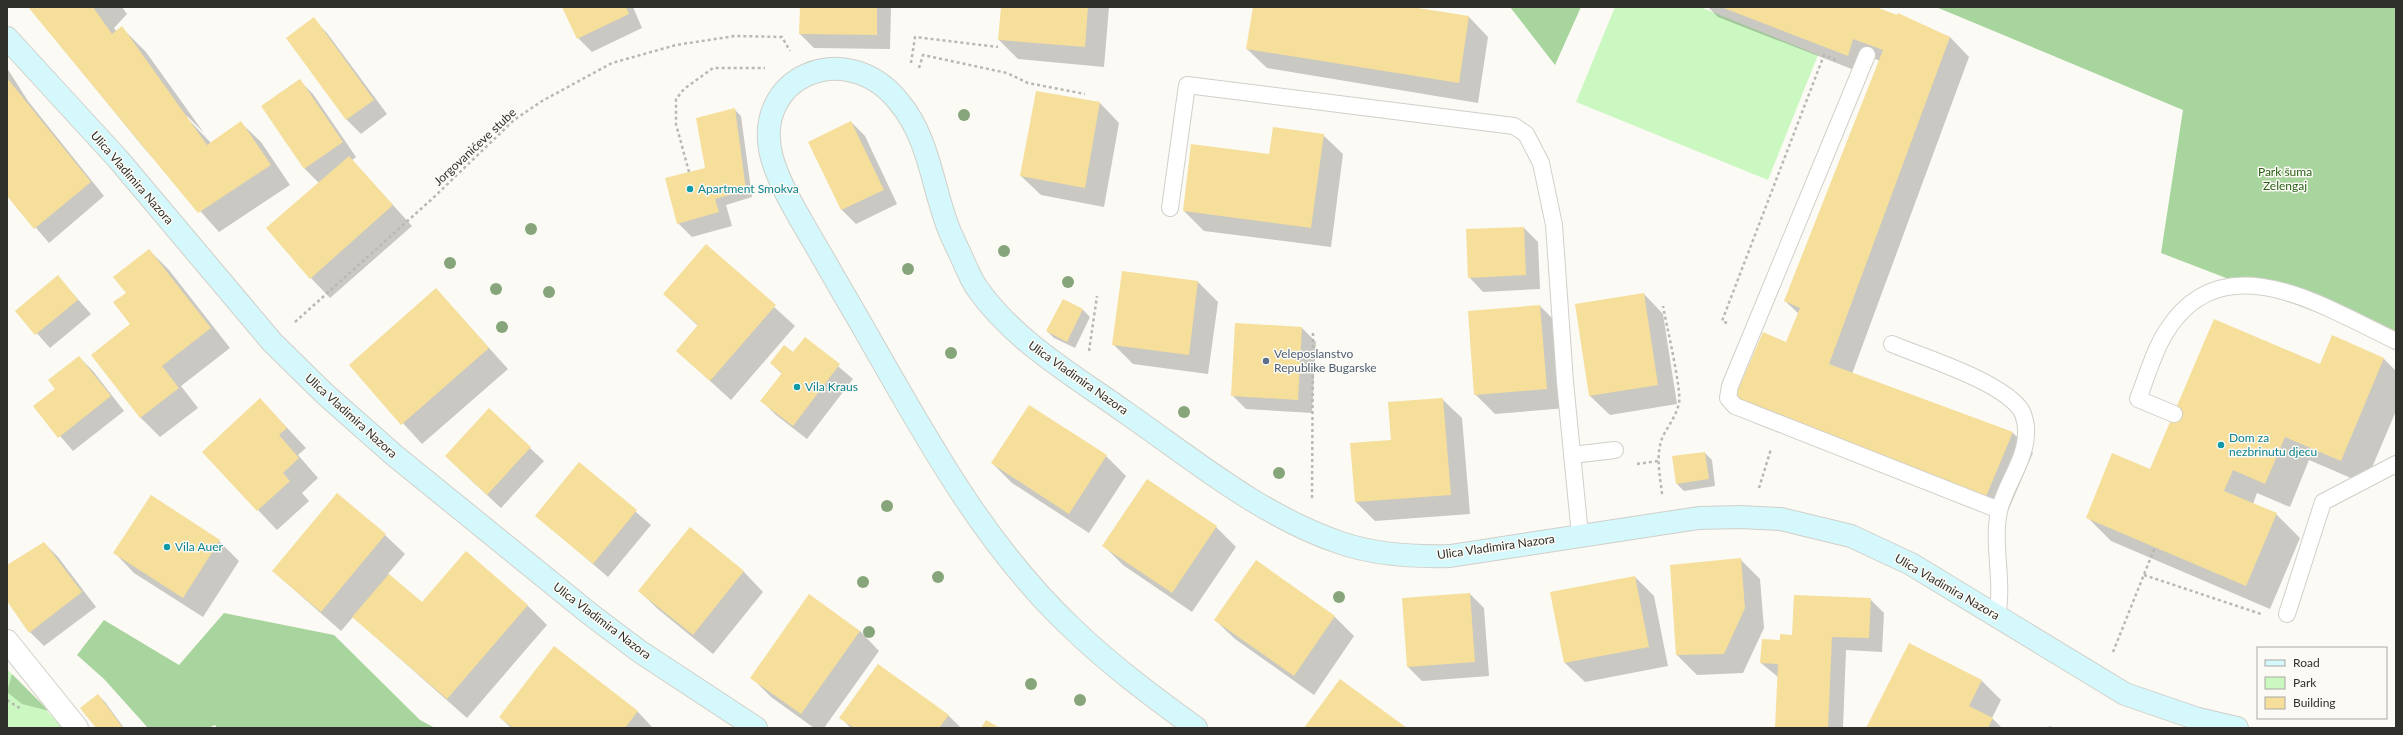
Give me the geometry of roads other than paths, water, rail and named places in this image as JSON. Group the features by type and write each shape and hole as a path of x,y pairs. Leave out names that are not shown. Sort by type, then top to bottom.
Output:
{"street":[{"name":"Ulica Vladimira Nazora","path":"7,38 118,159 264,332 325,394 394,455 590,614 639,651 756,728"},
{"name":"Ulica Vladimira Nazora","path":"1196,728 1137,684 1068,625 1018,569 946,473 793,206 776,169 772,156 770,139 770,127 773,112 786,92 804,76 830,68 846,68 860,72 877,80 890,91 912,121 924,147 948,227 975,287 1020,337 1275,516 1341,543 1370,550 1425,557 1450,556 1580,535 1700,518 1740,517 1781,520 1851,536 1912,564 2125,694 2198,719 2238,728"},
{"path":"7,641 70,720"}],"lane":[{"path":"1864,62 1730,386 1728,398 1735,406 1999,510"},
{"path":"1170,208 1187,85 1514,126 1526,134 1541,163 1554,225 1572,455 1580,535"},
{"path":"2174,414 2138,399 2166,332 2187,306 2197,297 2213,289 2233,285 2265,286 2280,290 2328,308 2396,341"},
{"path":"1892,344 1991,385 2010,399 2021,411 2027,434 1999,510 1996,539 2001,579 1997,616"},
{"path":"1572,455 1615,450"},
{"path":"2287,614 2323,502 2396,464"}],"place":[{"name":"Apartment Smokva","path":"690,189"},
{"name":"Veleposlanstvo Republike Bugarske","path":"1266,361"},
{"name":"Vila Kraus","path":"797,387"},
{"name":"Dom za nezbrinutu djecu","path":"2221,445"},
{"name":"Vila Auer","path":"167,547"}],"park label":[{"name":"Park šuma Zelengaj","path":"2285,179"}]}
